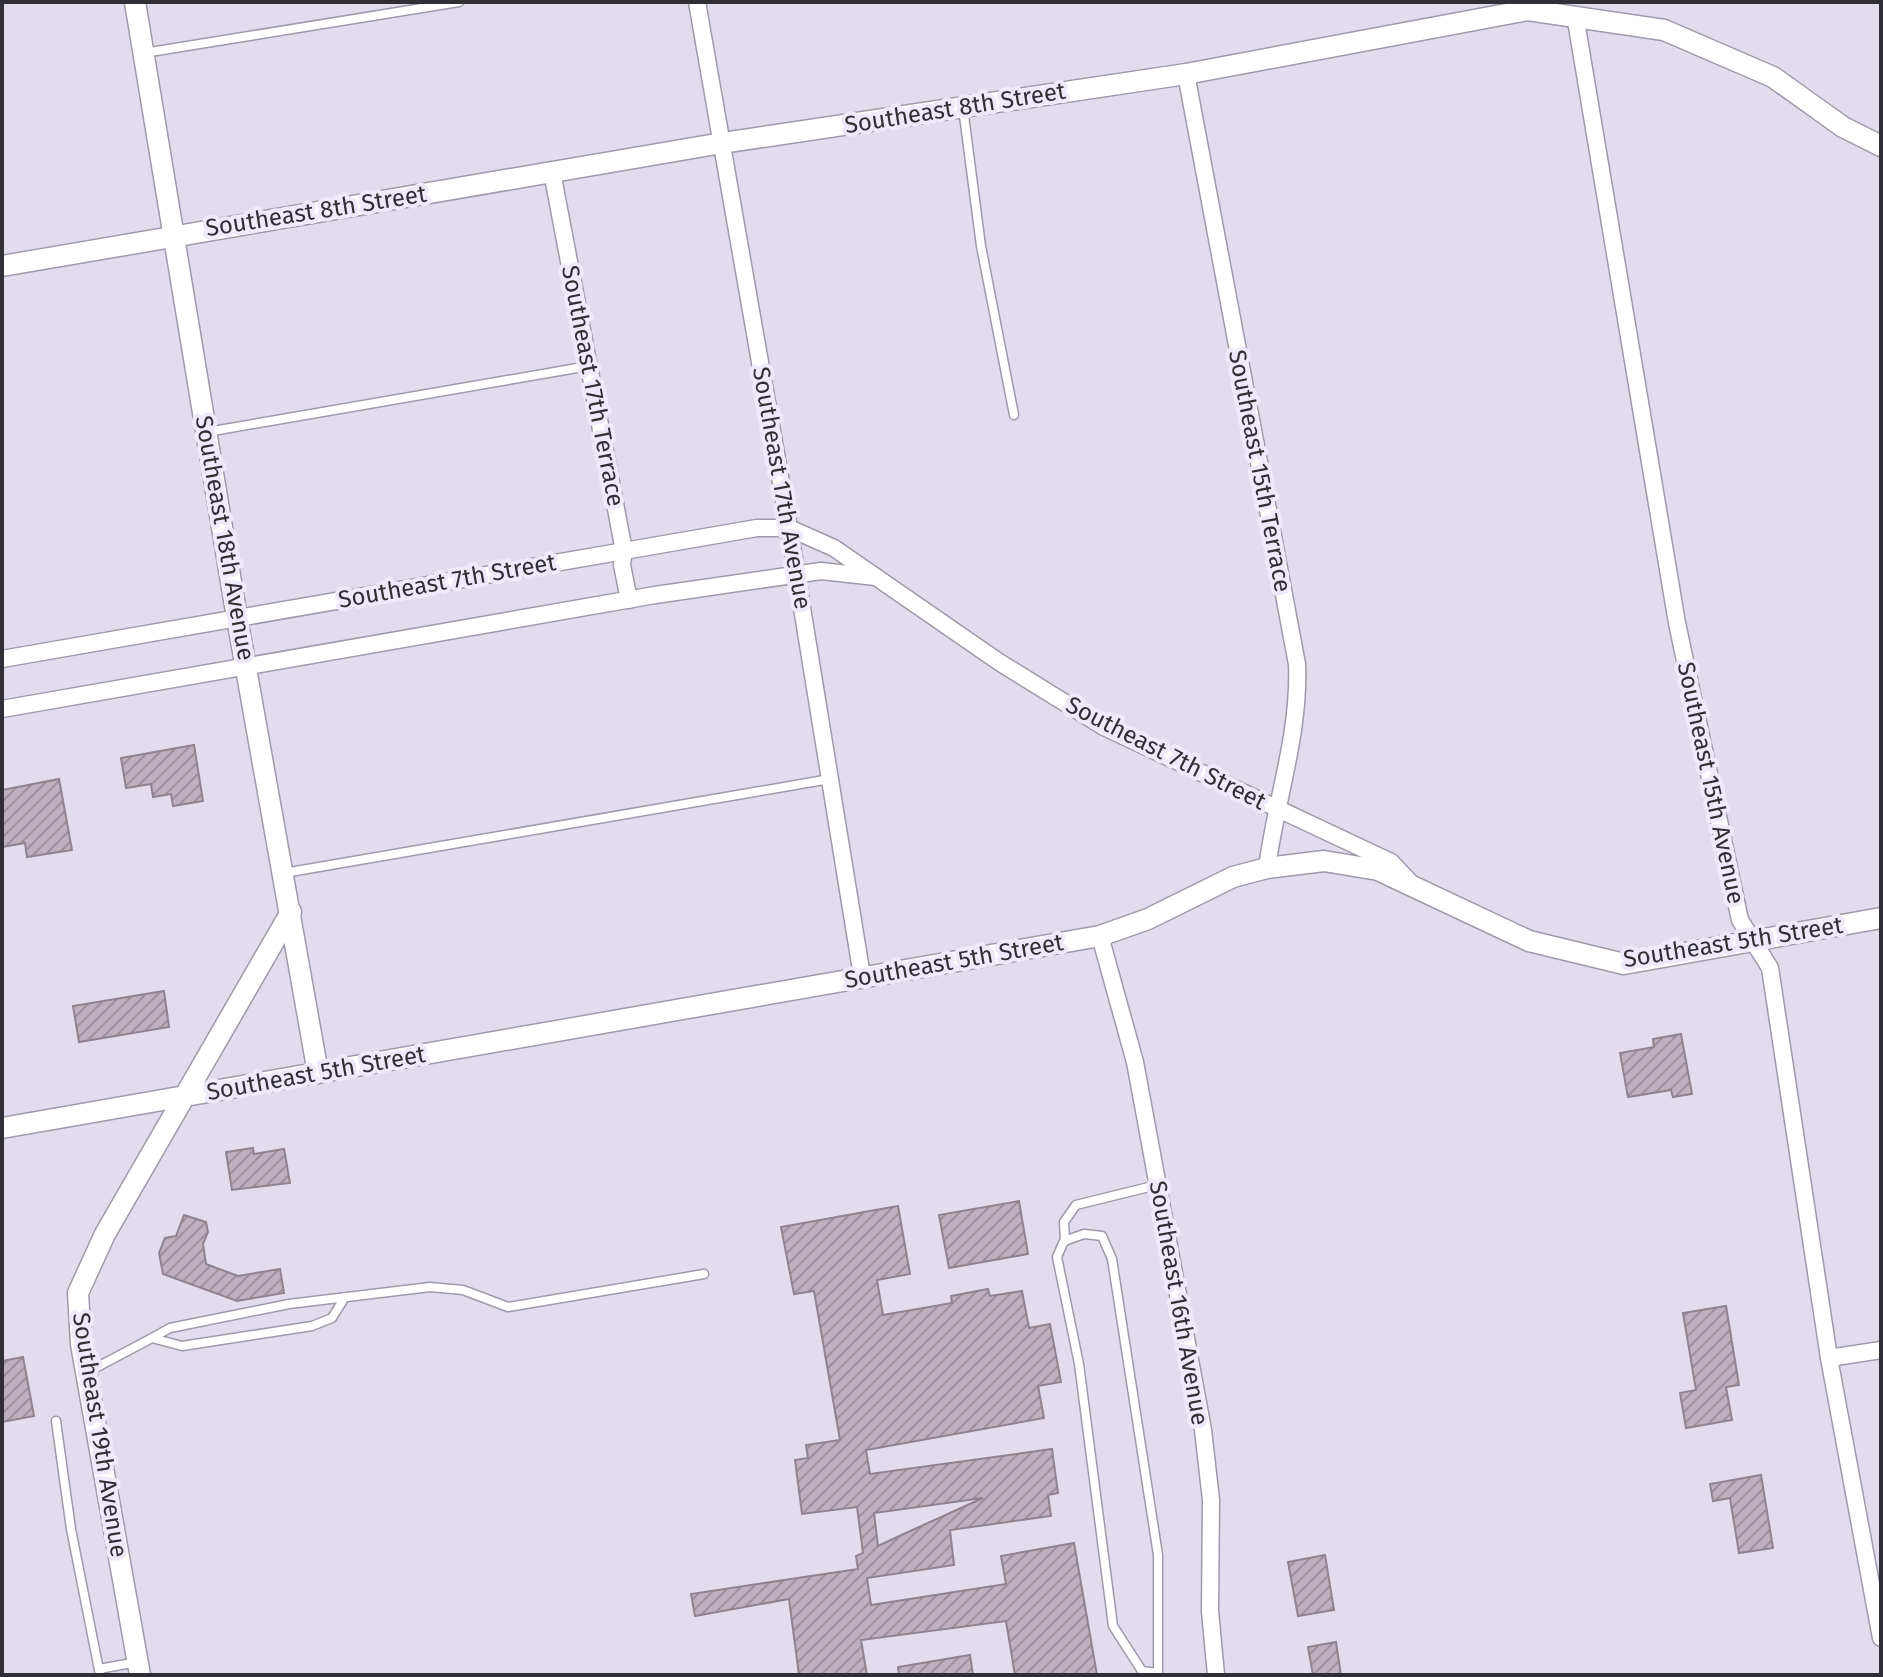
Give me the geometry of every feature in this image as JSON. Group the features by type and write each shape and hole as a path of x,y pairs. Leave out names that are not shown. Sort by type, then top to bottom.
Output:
{"street":[{"name":"Southeast 18th Avenue","path":"135,2 237,618 318,1073"},
{"name":"Southeast 17th Avenue","path":"697,2 797,574 862,976"},
{"name":"Southeast 8th Street","path":"2,266 722,143 1186,74 1528,6 1664,30 1773,77 1843,127 1881,146"},
{"name":"Southeast 15th Avenue","path":"1575,15 1677,623 1740,920 1749,939 1770,968 1829,1358 1881,1638"},
{"name":"Southeast 15th Terrace","path":"1186,74 1297,664 1295,734 1275,809 1267,868"},
{"name":"Southeast 17th Terrace","path":"552,172 624,551 629,600"},
{"name":"Southeast 7th Street","path":"2,659 757,528 789,528 834,548 882,578 999,662 1104,727 1391,862 1416,887"},
{"name":"Southeast 7th Street","path":"2,709 246,665 797,574 837,571 882,578"},
{"name":"Southeast 5th Street","path":"2,1128 1100,936 1148,919 1197,892 1267,868 1324,861 1378,870 1529,941 1624,964 1749,939 1881,918"},
{"name":"Southeast 19th Avenue","path":"139,1668 86,1373 78,1293 105,1234 188,1096 291,912"},
{"name":"Southeast 16th Avenue","path":"1100,936 1135,1062 1203,1430 1211,1500 1210,1611 1216,1675"},
{"path":"1829,1358 1881,1350"}],"lane":[{"path":"143,53 459,2"},
{"path":"963,107 981,246 1014,415"},
{"path":"206,432 589,366"},
{"path":"284,873 830,779"},
{"path":"1065,1241 1084,1234 1102,1236 1112,1259 1158,1555 1158,1674 1142,1671 1113,1626 1079,1364 1057,1257 1065,1241 1064,1222 1076,1205 1158,1185"},
{"path":"86,1373 170,1328 289,1304 430,1287 463,1290 508,1307 704,1274"},
{"path":"152,1338 182,1346 312,1326 332,1318 345,1297"},
{"path":"56,1421 71,1529 100,1672 139,1668"}],"building":[{"path":"194,745 203,801 173,806 171,794 153,797 151,784 126,788 121,758"},
{"path":"59,779 72,850 27,857 25,843 2,847 2,790"},
{"path":"164,991 169,1027 79,1042 73,1006"},
{"path":"1681,1034 1692,1094 1673,1097 1671,1090 1628,1097 1620,1053 1654,1047 1653,1039"},
{"path":"253,1148 254,1154 284,1149 290,1183 232,1190 226,1152"},
{"path":"1019,1201 1028,1254 949,1268 939,1215"},
{"path":"898,1206 910,1274 877,1280 883,1315 952,1303 951,1296 988,1289 990,1296 1022,1291 1029,1328 1050,1324 1061,1382 1038,1386 1044,1418 866,1450 870,1474 1052,1449 1058,1493 1048,1495 1051,1516 950,1530 954,1565 867,1578 871,1605 1006,1584 1001,1556 1074,1543 1097,1675 1015,1675 1006,1621 861,1640 867,1675 799,1675 789,1599 695,1616 691,1594 858,1569 856,1556 863,1553 857,1507 802,1514 795,1460 808,1458 806,1445 840,1440 814,1291 794,1294 781,1227","holes":["983,1498 878,1546 874,1513"]},
{"path":"184,1215 206,1222 208,1232 203,1244 206,1264 238,1276 280,1269 284,1293 237,1301 163,1274 159,1253 165,1238 176,1236"},
{"path":"1726,1306 1739,1385 1726,1387 1732,1420 1686,1428 1680,1393 1696,1390 1683,1313"},
{"path":"23,1357 34,1416 2,1422 2,1361"},
{"path":"1761,1475 1773,1548 1739,1553 1730,1498 1713,1501 1710,1484"},
{"path":"1325,1555 1334,1610 1298,1616 1288,1562"},
{"path":"1336,1642 1341,1675 1313,1675 1308,1647"},
{"path":"970,1655 973,1675 899,1675 898,1667"}]}
